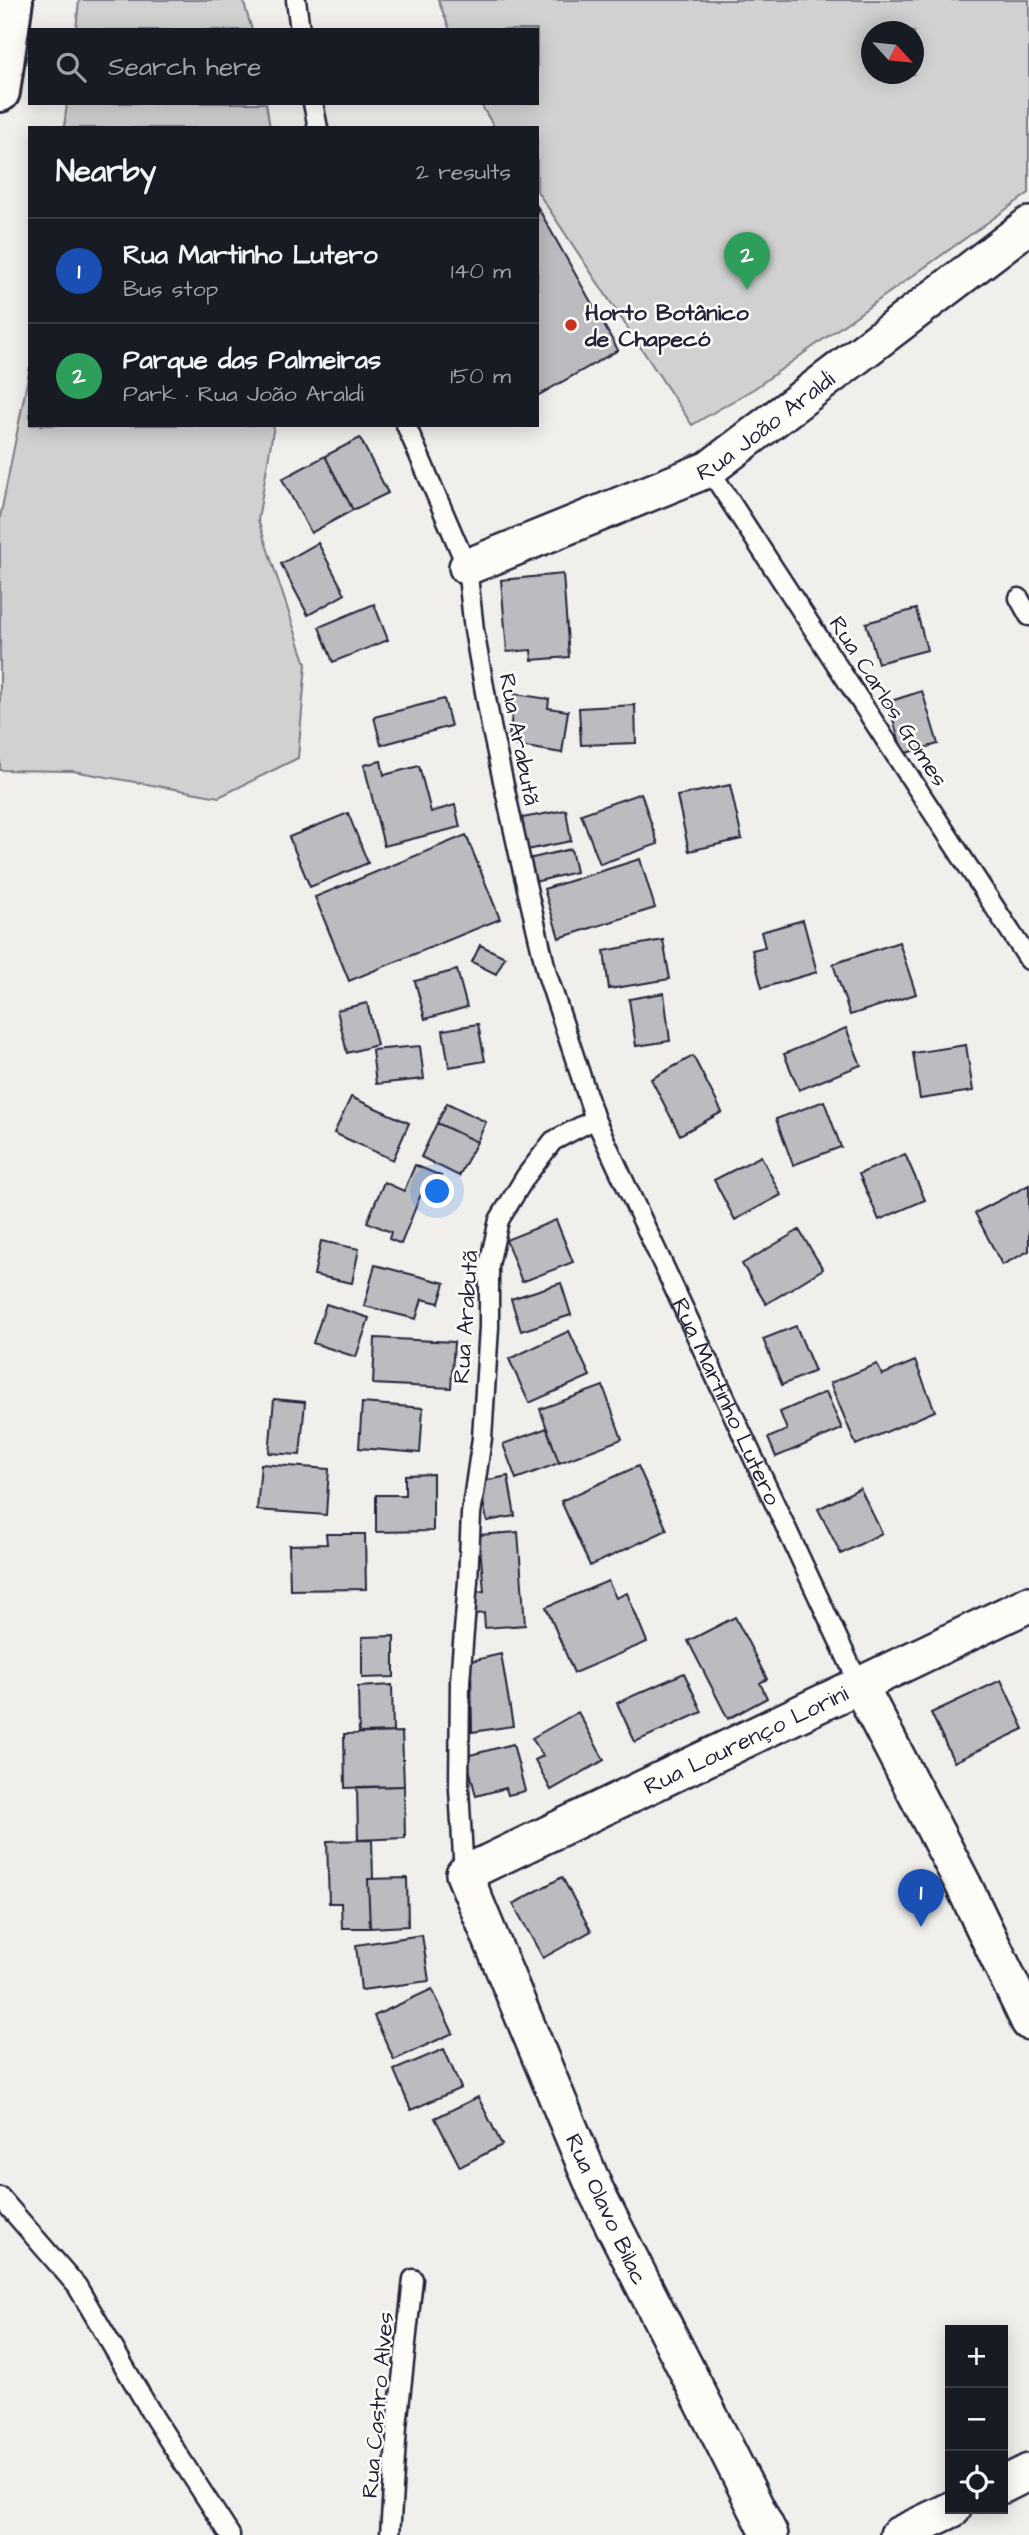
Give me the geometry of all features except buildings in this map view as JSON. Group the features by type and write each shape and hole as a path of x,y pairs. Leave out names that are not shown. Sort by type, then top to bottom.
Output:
{"highway":[{"path":"0,92 13,0"}],"street":[{"name":"Rua João Araldi","path":"467,567 709,469 1029,225"},
{"name":"Rua Lourenço Lorini","path":"464,1874 1029,1604"},
{"name":"Rua Martinho Lutero","path":"859,1684 963,1884 1029,2022"},
{"name":"Rua Olavo Bilac","path":"464,1874 595,2189 770,2535"},
{"path":"1008,2482 1029,2472"},
{"path":"898,2535 945,2513"}],"lane":[{"path":"296,0 300,28"},
{"path":"313,105 318,126"},
{"path":"407,427 467,567"},
{"name":"Rua Carlos Gomes","path":"709,469 1029,960"},
{"name":"Rua Arabutã","path":"464,1874 459,1789 460,1681 471,1514 482,1438 489,1327 489,1265 499,1220 526,1176 553,1141 595,1119 547,974 521,863 491,726 474,630 467,567"},
{"path":"1019,598 1029,616"},
{"name":"Rua Martinho Lutero","path":"595,1119 859,1684"},
{"path":"0,2197 77,2286 155,2418 230,2535"},
{"name":"Rua Castro Alves","path":"390,2535 397,2426 414,2279"}],"shaded area":[{"path":"79,0 243,0 251,28 76,28"},
{"path":"438,0 1029,0 1029,193 755,388 692,425 539,194 539,126 494,126 481,105 539,105 539,28 449,28"},
{"path":"67,105 266,105 270,126 64,126"},
{"path":"28,377 28,427 274,427 258,520 306,664 298,758 219,797 73,771 0,770 0,518"}],"place":[{"name":"Parque das Palmeiras","path":"747,290"},
{"name":"Horto Botânico de Chapecó","path":"571,325"},
{"name":"Rua Martinho Lutero","path":"921,1927"}]}
